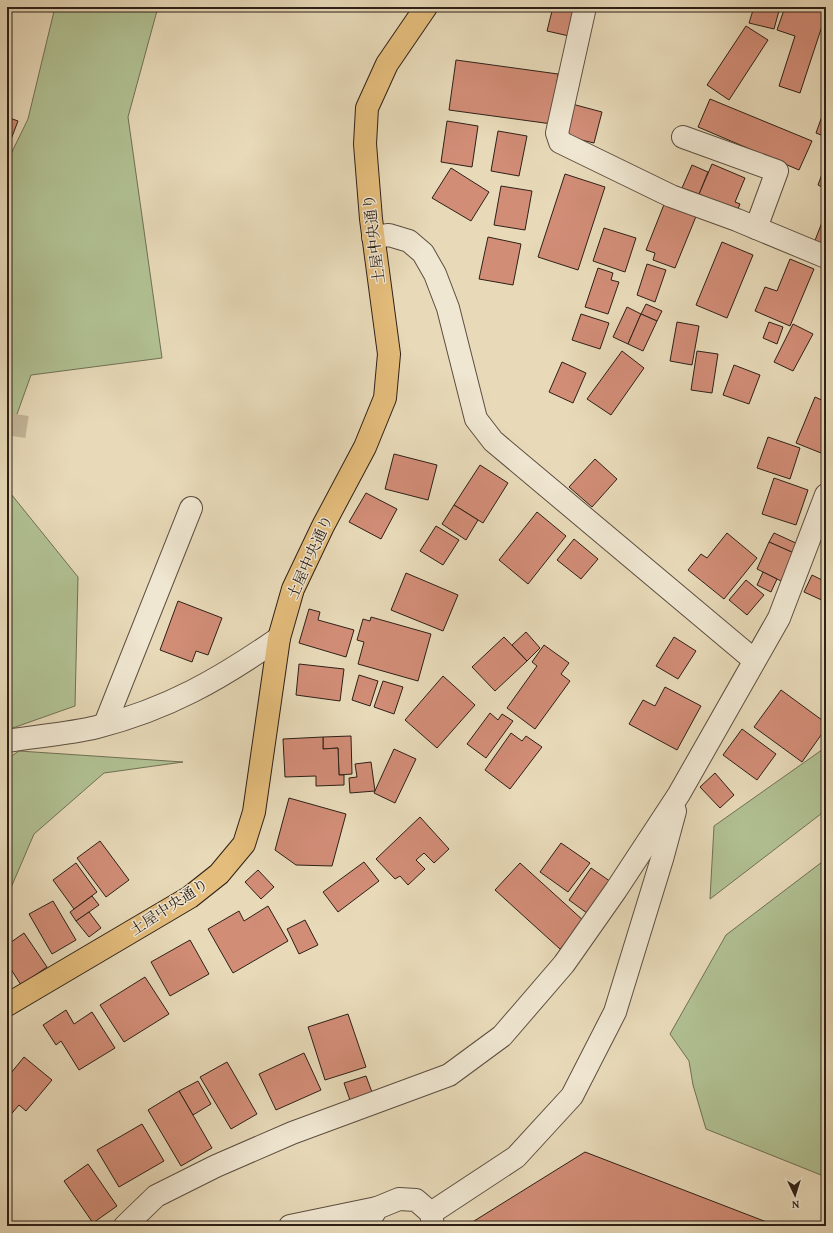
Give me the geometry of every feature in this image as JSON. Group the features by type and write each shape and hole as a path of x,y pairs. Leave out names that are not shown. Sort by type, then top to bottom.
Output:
{"main road":[{"name":"土屋中央通り","path":"7,1005 190,897 219,874 244,844 254,812 279,638 293,589 323,526 365,447 385,398 389,354 373,237 365,144 367,108 387,64 426,7"}],"street":[{"path":"585,7 557,133 560,142 671,196 756,228 826,257"},
{"path":"683,137 777,171 756,228"},
{"path":"373,237 389,235 409,241 423,253 435,274 448,308 476,419 493,441 754,660"},
{"path":"125,1226 156,1196 216,1166 292,1133 449,1075 502,1036 564,964 616,890 679,794 779,618 826,495"},
{"path":"104,724 191,508"},
{"path":"7,741 104,724 151,710 192,693 237,667 279,638"},
{"path":"290,1226 372,1217 399,1199 416,1200 432,1219 516,1157 572,1096 615,1012 662,859 679,794"}],"green space":[{"path":"55,7 158,7 128,117 162,358 31,375 7,442 7,162 28,119"},
{"path":"7,489 78,577 75,706 7,730"},
{"path":"826,747 826,810 710,899 714,826"},
{"path":"19,751 183,762 104,773 34,834 7,897 7,759"},
{"path":"826,859 826,1177 706,1129 693,1085 689,1061 670,1034 726,935"}],"building":[{"path":"553,7 576,7 569,36 547,31"},
{"path":"754,7 780,7 774,29 749,23"},
{"path":"785,7 826,7 826,14 800,93 779,86 795,36 777,30"},
{"path":"746,26 768,40 729,100 707,85"},
{"path":"456,60 558,74 552,124 449,110"},
{"path":"710,99 812,141 799,170 698,127"},
{"path":"572,104 602,112 594,143 565,136"},
{"path":"826,105 826,137 816,133"},
{"path":"7,117 18,121 7,150"},
{"path":"447,121 478,126 472,167 441,162"},
{"path":"498,131 527,136 519,176 491,171"},
{"path":"826,163 826,189 818,185"},
{"path":"712,164 745,178 735,202 740,204 737,211 699,194"},
{"path":"692,165 708,172 699,194 682,188"},
{"path":"451,168 489,192 471,221 432,198"},
{"path":"565,174 605,187 578,270 538,257"},
{"path":"501,186 532,191 525,230 494,225"},
{"path":"665,202 697,214 675,268 653,260 655,253 646,250"},
{"path":"826,212 826,248 814,243"},
{"path":"604,228 636,238 625,272 593,261"},
{"path":"488,237 521,244 513,285 479,279"},
{"path":"722,242 753,255 727,318 696,305"},
{"path":"790,259 814,269 790,326 755,311 765,287 777,291"},
{"path":"647,264 666,270 655,302 637,295"},
{"path":"598,268 613,273 611,280 619,282 608,314 585,307"},
{"path":"646,304 662,311 657,321 641,314"},
{"path":"627,307 641,314 628,344 613,337"},
{"path":"581,314 609,323 600,349 572,340"},
{"path":"641,314 657,321 643,351 628,344"},
{"path":"677,322 699,326 692,365 670,361"},
{"path":"769,322 783,327 777,344 763,338"},
{"path":"793,324 813,334 793,371 774,362"},
{"path":"622,351 644,368 611,415 587,399"},
{"path":"697,351 718,354 712,393 691,390"},
{"path":"562,362 586,373 573,403 549,392"},
{"path":"734,365 760,375 749,404 723,395"},
{"path":"815,397 826,402 826,455 796,443"},
{"path":"768,437 800,448 790,479 757,468"},
{"path":"394,454 437,465 428,500 385,489"},
{"path":"595,459 617,479 592,507 569,487"},
{"path":"480,465 508,483 483,523 454,505"},
{"path":"774,478 808,490 796,525 762,514"},
{"path":"366,493 397,509 381,539 349,522"},
{"path":"454,505 478,520 466,540 442,524"},
{"path":"537,512 566,536 528,584 499,560"},
{"path":"436,526 459,540 443,565 420,551"},
{"path":"727,533 757,558 724,599 688,570 701,554 707,558"},
{"path":"774,533 798,544 794,553 769,542"},
{"path":"574,539 598,559 581,579 557,560"},
{"path":"769,542 794,553 781,581 757,569"},
{"path":"826,568 826,602 804,592 812,575 822,580"},
{"path":"763,572 777,579 771,592 757,585"},
{"path":"406,573 458,595 443,631 391,610"},
{"path":"746,580 764,595 747,615 729,600"},
{"path":"178,601 222,618 208,655 196,651 192,662 160,650"},
{"path":"309,609 320,612 318,620 354,630 346,657 299,643"},
{"path":"371,617 431,634 418,681 358,664 364,642 357,640 363,619 370,621"},
{"path":"526,632 540,648 527,661 512,645"},
{"path":"504,637 527,661 495,691 472,667"},
{"path":"674,637 696,651 678,679 656,666"},
{"path":"544,645 569,663 561,674 570,681 535,729 507,708 537,666 532,662"},
{"path":"299,664 344,669 340,701 296,695"},
{"path":"359,675 378,681 370,706 352,700"},
{"path":"443,676 475,705 437,748 405,720"},
{"path":"383,681 403,687 394,714 374,707"},
{"path":"665,687 701,706 677,750 629,724 643,700 655,706"},
{"path":"781,690 826,723 826,728 802,762 754,727"},
{"path":"490,713 498,720 502,714 513,721 486,758 467,744"},
{"path":"742,729 776,754 757,780 723,755"},
{"path":"511,733 522,741 526,736 542,747 510,789 485,770"},
{"path":"351,736 352,774 339,775 338,748 323,749 323,737"},
{"path":"323,737 323,749 338,748 339,775 344,775 344,785 316,786 316,776 285,777 283,739"},
{"path":"394,749 416,759 395,803 374,793"},
{"path":"371,762 375,791 350,793 349,778 357,777 355,764"},
{"path":"715,773 734,795 720,808 700,787"},
{"path":"289,798 346,814 332,866 296,865 275,850"},
{"path":"420,817 449,849 434,863 424,853 416,860 425,869 408,885 400,876 395,879 376,859"},
{"path":"100,841 129,880 106,897 77,858"},
{"path":"561,843 590,863 568,892 540,872"},
{"path":"364,862 379,881 338,912 323,892"},
{"path":"76,863 97,892 74,909 53,880"},
{"path":"520,863 585,922 560,949 495,890"},
{"path":"591,868 614,884 591,916 569,900"},
{"path":"258,870 274,887 261,899 245,882"},
{"path":"92,896 99,905 76,921 70,912"},
{"path":"53,901 76,940 52,954 29,914"},
{"path":"268,906 288,941 233,973 208,929 239,911 244,921"},
{"path":"89,912 101,928 89,937 76,921"},
{"path":"305,920 318,945 299,954 287,929"},
{"path":"24,933 47,967 21,985 7,963 7,945"},
{"path":"190,940 209,974 170,996 151,962"},
{"path":"145,977 169,1014 124,1042 100,1005"},
{"path":"66,1010 74,1024 92,1012 115,1048 79,1070 61,1041 56,1045 43,1025"},
{"path":"348,1014 366,1067 325,1080 308,1027"},
{"path":"304,1053 321,1090 276,1110 259,1074"},
{"path":"24,1057 52,1080 26,1111 19,1105 7,1119 7,1069 11,1073"},
{"path":"227,1062 257,1114 231,1129 200,1077"},
{"path":"366,1076 373,1095 351,1103 344,1083"},
{"path":"198,1081 211,1104 193,1115 179,1091"},
{"path":"179,1091 212,1148 181,1166 148,1110"},
{"path":"142,1124 164,1161 119,1187 97,1150"},
{"path":"585,1152 777,1226 466,1226"},
{"path":"88,1164 117,1206 93,1223 64,1181"},
{"path":"7,1170 10,1170 10,1185 7,1192"}],"tunnel":[{"path":"7,424 27,427"}]}
